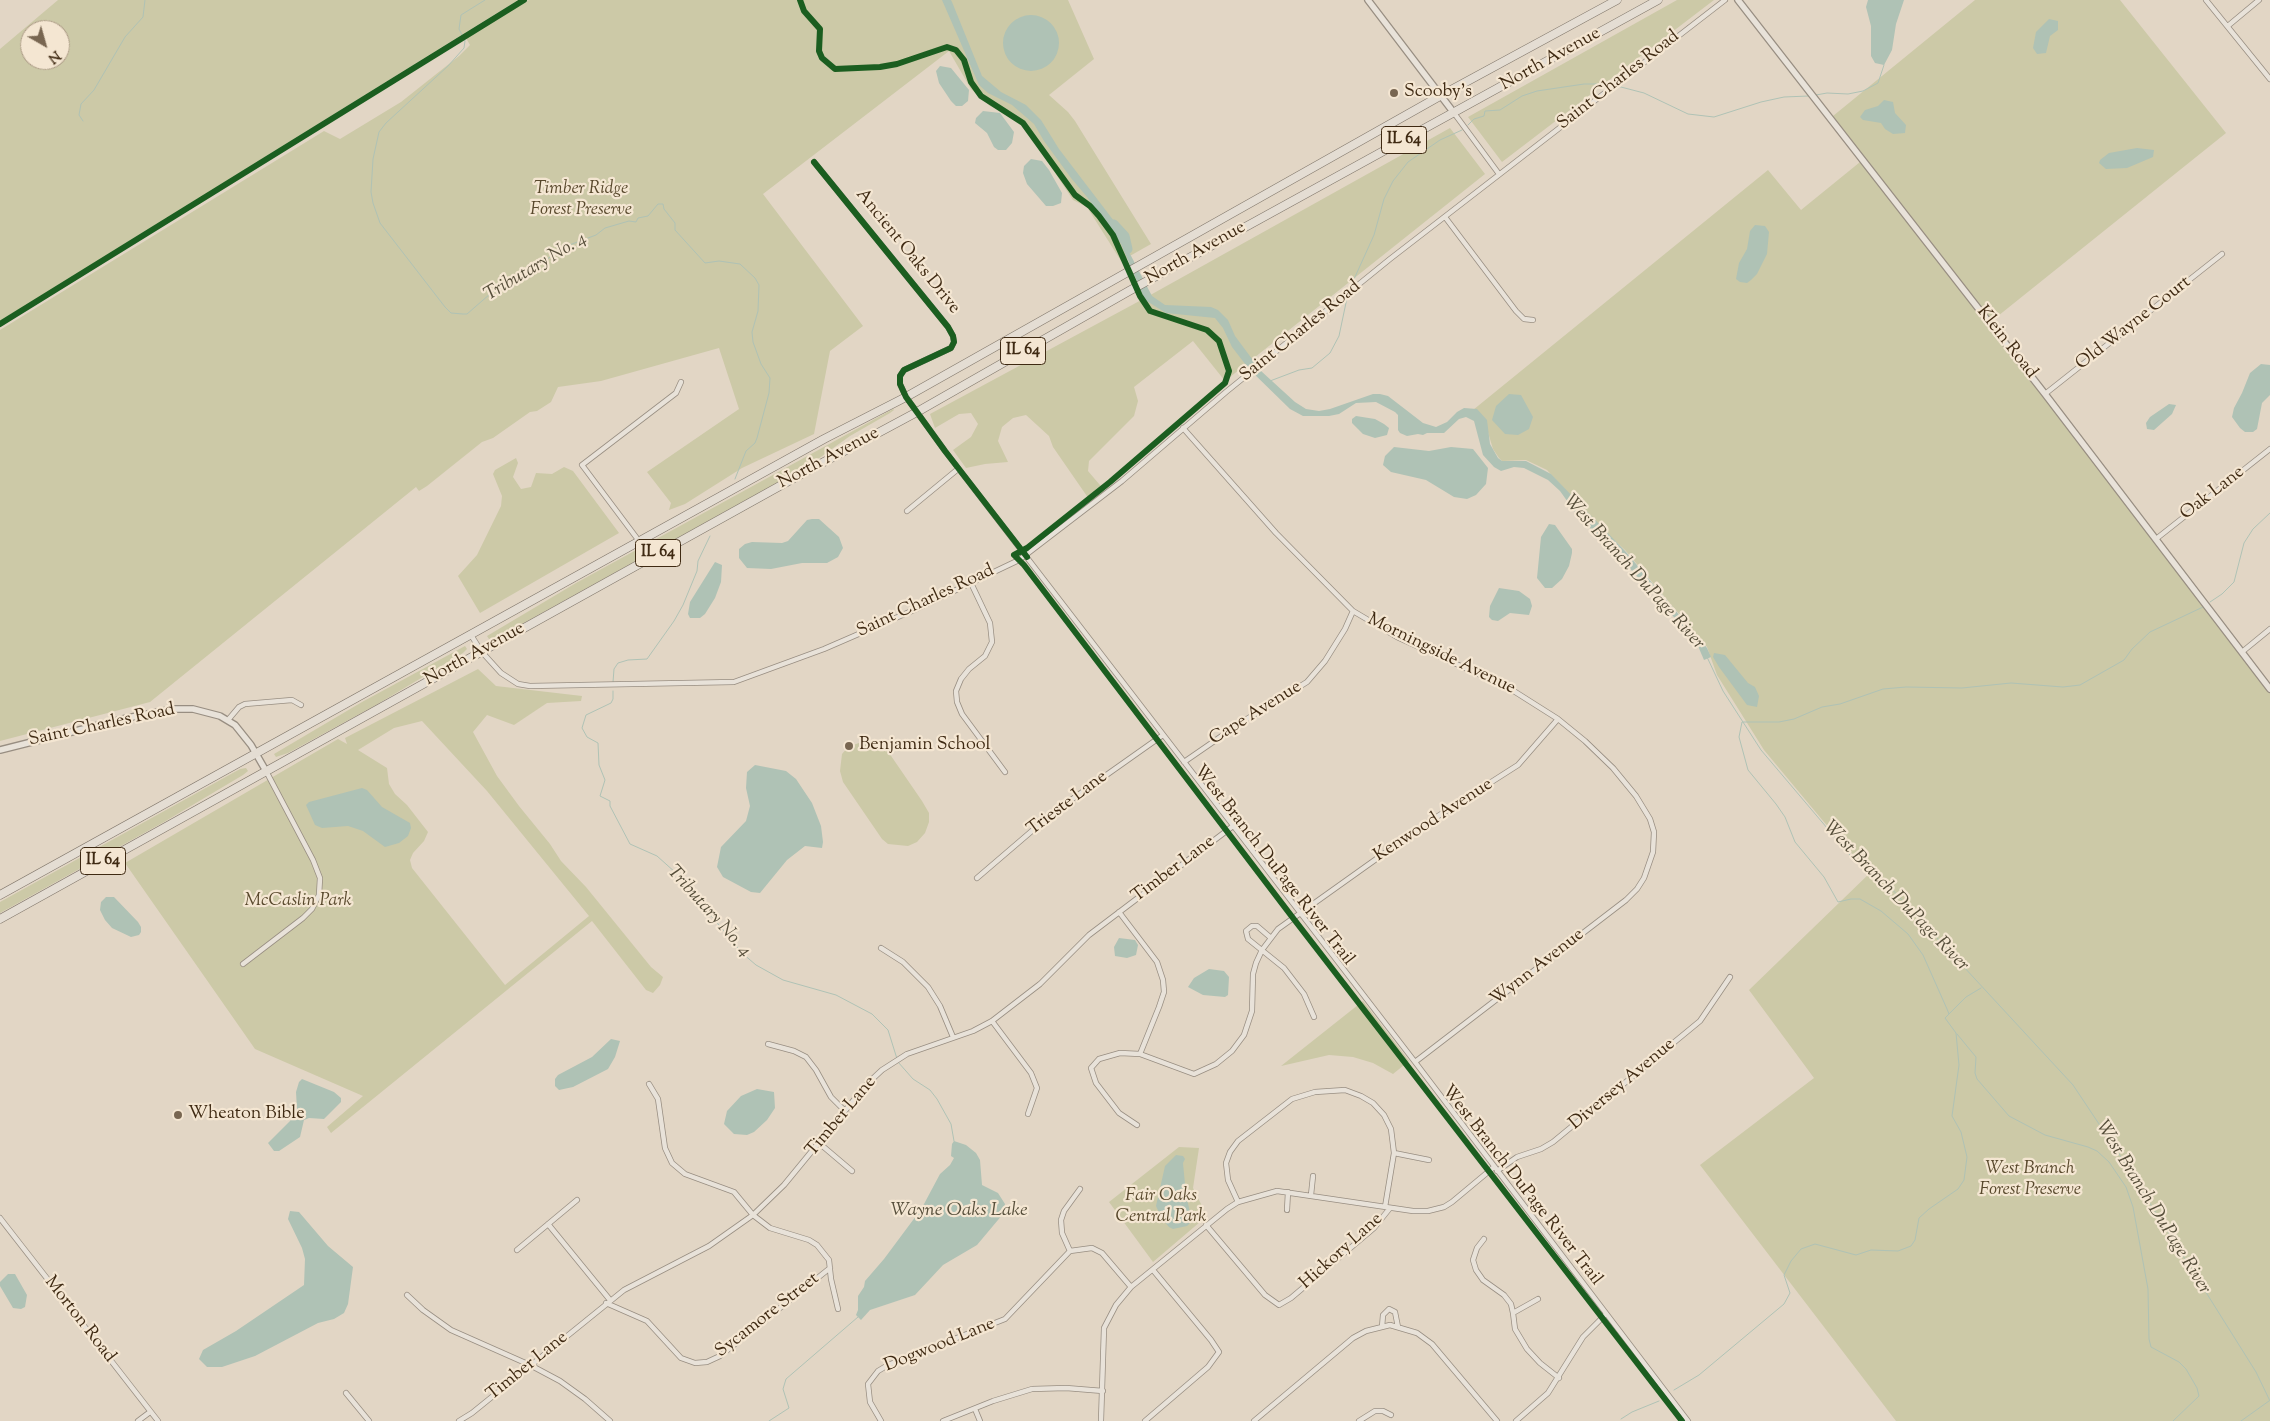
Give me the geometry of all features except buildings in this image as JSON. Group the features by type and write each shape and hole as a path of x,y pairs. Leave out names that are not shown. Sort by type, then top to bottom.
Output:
{"main road":[{"name":"North Avenue","path":"0,895 824,438 906,396 1440,96 1617,0"},
{"name":"North Avenue","path":"0,919 481,651 917,412 1129,291 1454,114 1658,0"}],"street":[{"path":"1368,0 1499,174"},
{"name":"Saint Charles Road","path":"471,635 481,651 509,680 530,686 734,682 824,649 1026,556 1122,481 1183,428 1445,216 1725,0"},
{"name":"Klein Road","path":"1738,0 2045,394 2270,689"},
{"path":"2206,0 2229,25 2270,79"},
{"path":"2229,25 2259,0"},
{"name":"Ancient Oaks Drive","path":"814,162 948,327 953,336 952,348 904,370 900,376 900,384 906,396"},
{"path":"1445,216 1516,311 1524,318 1533,320"},
{"name":"Old Wayne Court","path":"2045,394 2222,254"},
{"path":"639,541 582,465 676,393 681,382"},
{"path":"906,396 958,469 1415,1062 1688,1421"},
{"name":"Morningside Avenue","path":"1183,428 1276,533 1353,611 1397,637 1509,688 1558,719 1607,763 1636,796 1650,819 1654,832 1650,865"},
{"name":"Oak Lane","path":"2156,539 2270,449"},
{"path":"907,511 958,469"},
{"path":"970,582 990,623 992,642 985,656 969,669 961,679 956,691 957,702 962,714 1005,772"},
{"name":"Cape Avenue","path":"1184,762 1242,722 1307,682 1325,661 1345,629 1353,611"},
{"path":"2242,652 2270,629"},
{"path":"228,720 240,706 245,704 292,700 301,705"},
{"name":"Saint Charles Road","path":"0,750 126,718 174,709 203,711 228,720 244,736 257,754 313,860 320,878 319,895 312,909 243,964"},
{"name":"Kenwood Avenue","path":"1140,1054 1194,1074 1210,1068 1227,1055 1239,1043 1248,1025 1252,1011 1253,974 1262,950 1278,929 1424,825 1518,765 1558,719"},
{"name":"Trieste Lane","path":"977,878 996,859 1054,812 1163,735"},
{"name":"Timber Lane","path":"459,1421 472,1413 608,1301 632,1285 714,1243 753,1215 784,1185 871,1080 896,1061 920,1049 973,1031 992,1021 1040,984 1084,940 1233,826"},
{"name":"Wynn Avenue","path":"1415,1062 1626,900 1644,878 1650,865"},
{"path":"1119,912 1157,962 1163,980 1164,992 1140,1054 1120,1053 1105,1056 1091,1068 1096,1083 1116,1109 1137,1125"},
{"path":"1271,938 1257,926 1248,928 1246,931 1248,939 1278,962 1289,974 1306,998 1314,1017"},
{"path":"882,948 904,962 928,987 940,1006 953,1037"},
{"name":"Diversey Avenue","path":"1101,1421 1104,1328 1116,1305 1131,1287 1206,1225 1238,1202 1277,1191 1421,1212 1444,1207 1496,1169 1517,1157 1554,1142 1700,1020 1730,977"},
{"path":"992,1021 1027,1067 1037,1088 1028,1114"},
{"path":"768,1044 794,1051 806,1057 816,1070 831,1097 845,1111"},
{"path":"650,1084 658,1099 665,1148 672,1163 685,1174 734,1192 753,1215 770,1228 809,1240 818,1245 829,1260 838,1309"},
{"name":"Hickory Lane","path":"1206,1225 1265,1295 1279,1305 1291,1298 1374,1228 1387,1208 1394,1153 1389,1124 1382,1112 1369,1100 1344,1090 1302,1095 1277,1108 1232,1148 1226,1163 1227,1175 1238,1202"},
{"path":"819,1143 852,1172"},
{"path":"1394,1153 1430,1160"},
{"path":"1311,1196 1313,1176"},
{"path":"1080,1189 1064,1211 1061,1220 1062,1234 1070,1251 1085,1248 1105,1255 1131,1287"},
{"path":"1287,1210 1288,1192"},
{"path":"518,1250 577,1200"},
{"name":"Morton Road","path":"0,1218 158,1421"},
{"name":"Sycamore Street","path":"548,1224 608,1301 647,1321 681,1358 695,1363 707,1362 720,1356 830,1268"},
{"path":"1484,1240 1474,1253 1476,1270 1482,1280 1508,1299 1513,1313 1515,1329 1527,1349 1540,1363 1559,1378"},
{"name":"Dogwood Lane","path":"881,1421 870,1402 868,1384 878,1371 888,1365 1004,1319 1070,1251"},
{"path":"1145,1421 1208,1367 1219,1352 1152,1270"},
{"path":"407,1295 429,1315 451,1330 530,1365 571,1388 610,1421"},
{"path":"1513,1313 1538,1300"},
{"path":"1382,1327 1383,1315 1389,1309 1395,1312 1398,1327"},
{"path":"1516,1421 1548,1393 1583,1337 1606,1314"},
{"path":"1254,1421 1354,1338 1366,1331 1390,1325 1417,1333 1432,1344 1497,1421"},
{"path":"861,1383 868,1384"},
{"path":"943,1421 1032,1389 1066,1388 1103,1391"},
{"path":"346,1393 369,1421"},
{"path":"976,1408 980,1421"},
{"path":"1359,1421 1374,1411 1382,1411 1391,1415"},
{"path":"138,1421 150,1412"}],"green space":[{"path":"58,0 518,0 0,321 0,49 20,32 20,70 70,70 70,20 34,20"},
{"name":"Timber Ridge Forest Preserve","path":"529,0 1068,0 1094,59 1049,95 1075,121 1151,244 1121,261 1087,207 1073,200 1020,120 990,106 971,89 949,51 763,194 863,326 830,351 814,434 742,468 685,504 669,510 671,503 647,472 739,409 719,348 601,381 558,387 551,402 537,411 530,412 493,438 482,442 427,486 419,491 416,487 150,702 0,741 0,330 324,131 340,139 401,102 459,56 470,45 466,38"},
{"path":"1677,0 1714,0 1502,162 1468,117"},
{"name":"West Branch Forest Preserve","path":"1975,0 2120,0 2226,133 1988,324 2270,693 2270,1421 1896,1421 1700,1165 1814,1078 1749,990 1872,871 1859,861 1824,822 1764,750 1717,675 1707,647 1625,550 1592,520 1547,470 1526,460 1502,461 1493,449 1484,419 1473,410 1768,170 1801,210 1865,158 1833,116"},
{"path":"1450,128 1485,174 1225,381 1193,341 1134,387 1138,401 1134,416 1089,461 1088,471 1105,491 1091,502 1053,447 1049,436 1026,415 1013,418 1002,427 998,441 1008,462 966,468 953,450 971,437 978,424 971,413 959,414 935,428 930,414 1145,298"},
{"path":"893,409 890,413 850,436 811,464 502,635 489,639 487,636 576,583"},
{"path":"516,458 518,463 513,477 521,489 531,487 536,473 552,474 564,467 573,471 619,533 480,613 458,576 477,555 501,506 502,496 493,474 495,470"},
{"path":"465,646 467,649 463,653 376,705 288,753 276,757 274,754 362,702"},
{"name":"McCaslin Park","path":"478,669 496,686 582,696 581,701 547,703 514,725 487,715 473,732 497,776 561,861 586,887 651,967 663,977 660,985 653,993 646,990 592,921 331,1133 327,1127 363,1096 255,1049 125,863 338,739 347,744 345,738","holes":["422,721 487,791 589,916 505,985 412,868 410,860 413,853 424,841 428,832 407,805 395,794 389,784 387,768 358,750 394,728"]},
{"path":"867,740 875,742 887,750 929,813 929,822 925,833 917,842 908,846 888,844 882,839 843,782 840,771 842,754 848,747"},
{"path":"246,768 248,771 243,775 164,822 0,913 0,902 240,769"},
{"path":"1363,1001 1409,1061 1393,1074 1373,1063 1353,1057 1329,1055 1281,1066"},
{"name":"Fair Oaks Central Park","path":"1179,1147 1199,1148 1193,1188 1207,1216 1153,1262 1109,1202"}],"water":[{"path":"942,0 951,0 982,76 1001,92 1026,105 1041,120 1059,149 1117,225 1128,241 1129,252 1152,296 1165,305 1211,307 1218,310 1228,320 1235,336 1261,371 1295,402 1306,409 1319,411 1330,409 1373,394 1380,394 1388,396 1423,423 1436,427 1447,422 1464,408 1477,409 1487,420 1490,444 1498,458 1502,461 1526,461 1551,474 1626,552 1707,648 1711,657 1704,660 1698,646 1668,610 1612,549 1580,519 1560,491 1548,480 1524,468 1514,467 1501,471 1494,467 1483,455 1474,421 1466,417 1459,419 1444,433 1407,436 1398,430 1398,415 1376,402 1356,403 1339,414 1329,416 1303,416 1290,409 1249,369 1232,347 1223,328 1215,318 1166,313 1145,300 1121,244 1044,141 1034,124 1012,105 988,93 979,85"},
{"path":"1868,0 1904,0 1896,24 1892,50 1884,65 1875,63 1871,56 1871,26 1866,7"},
{"path":"1031,15 1042,17 1051,23 1057,32 1059,43 1057,54 1051,63 1042,69 1031,71 1020,69 1011,63 1005,54 1003,43 1005,32 1011,23 1020,17"},
{"path":"2049,19 2058,21 2058,30 2050,36 2046,53 2037,54 2033,48 2036,32"},
{"path":"940,66 951,68 969,90 968,101 962,106 956,106 951,101 939,83 936,71"},
{"path":"1884,100 1893,102 1895,113 1906,125 1905,133 1893,134 1885,129 1881,123 1863,120 1860,117 1865,110 1878,106"},
{"path":"983,111 1000,113 1014,132 1012,143 1006,150 998,150 994,147 987,133 975,123 976,118"},
{"path":"2137,148 2154,150 2153,157 2127,168 2106,169 2099,163 2109,153"},
{"path":"1031,159 1042,161 1049,170 1062,193 1061,203 1046,206 1027,184 1023,173 1024,166"},
{"path":"1755,225 1765,226 1769,232 1767,254 1757,274 1747,283 1740,282 1736,279 1739,263 1747,249 1750,231"},
{"path":"2261,364 2270,365 2270,395 2262,403 2257,429 2253,432 2245,432 2232,417 2234,408 2250,373"},
{"path":"1509,394 1521,395 1533,417 1529,429 1518,435 1505,434 1492,420 1496,406"},
{"path":"2169,404 2176,405 2172,414 2154,430 2147,429 2146,423 2150,417"},
{"path":"1356,416 1375,419 1384,424 1389,428 1387,435 1375,438 1363,434 1352,423 1352,419"},
{"path":"1394,447 1429,451 1451,447 1473,449 1488,468 1486,484 1476,495 1467,499 1454,497 1426,480 1391,472 1383,465 1385,456"},
{"path":"819,519 839,537 843,548 838,557 827,563 802,563 771,569 747,568 739,558 739,549 745,544 752,542 782,543 788,541 807,520"},
{"path":"1549,524 1555,525 1572,549 1572,553 1569,566 1562,579 1552,588 1545,588 1537,578 1541,537"},
{"path":"715,562 722,565 721,582 715,598 705,614 700,618 690,618 688,614 690,602"},
{"path":"1499,588 1519,591 1530,599 1532,606 1529,615 1510,613 1498,621 1492,620 1489,617 1490,606"},
{"path":"1714,653 1725,655 1748,683 1755,687 1759,696 1757,707 1747,705 1719,667 1713,657"},
{"path":"755,765 786,771 796,779 812,803 821,826 823,842 822,848 805,846 787,860 760,893 751,892 723,877 717,867 721,847 746,821 750,806 746,788 747,772"},
{"path":"362,788 367,790 382,807 410,823 411,828 408,836 399,843 385,847 363,831 348,826 322,828 315,825 306,805 309,802"},
{"path":"106,897 114,897 138,922 141,927 139,935 131,937 112,928 105,920 100,910 101,902"},
{"path":"1119,938 1135,940 1138,945 1136,955 1127,958 1115,956 1114,947"},
{"path":"1209,969 1224,971 1229,977 1228,995 1225,997 1203,995 1188,987 1194,978"},
{"path":"611,1039 620,1041 615,1057 608,1069 573,1087 559,1090 555,1086 555,1079 558,1075 592,1057"},
{"path":"302,1079 334,1092 341,1098 341,1102 324,1119 309,1118 304,1120 300,1137 279,1151 274,1151 268,1143 295,1116 297,1109 296,1092"},
{"path":"757,1089 774,1092 775,1108 767,1120 754,1132 747,1135 734,1134 724,1124 727,1111 741,1096"},
{"name":"Wayne Oaks Lake","path":"954,1141 966,1145 976,1153 980,1160 982,1185 998,1193 1005,1204 1003,1214 977,1245 943,1265 915,1295 870,1310 861,1320 856,1315 858,1296 864,1287 865,1281 916,1216 916,1211 919,1211 924,1204 940,1174 950,1165 954,1158 951,1156"},
{"path":"1176,1155 1183,1156 1185,1159 1183,1163 1186,1195 1192,1221 1187,1226 1173,1229 1162,1219 1156,1206 1165,1166"},
{"path":"290,1211 299,1212 328,1246 353,1267 348,1304 344,1313 334,1319 318,1323 255,1356 222,1367 207,1367 199,1359 203,1350 236,1331 304,1285 305,1259 302,1248 288,1219"},
{"path":"8,1274 15,1274 27,1295 25,1307 21,1309 13,1308 0,1286 0,1282"}],"waterway":[{"path":"83,121 79,115 81,104 94,90 125,37 143,17 145,0"},
{"name":"Tributary No. 4","path":"485,0 461,15 459,29 465,41 464,48 448,66 386,123 379,132 373,159 371,192 380,223 445,307 451,313 467,314 490,294 513,279 525,275 564,247 596,235 605,228 629,221 636,222 638,218 648,216 658,204 663,204 664,209 675,223 675,230 705,263 719,261 740,264 755,278 759,285 758,311 752,332 753,342 761,364 770,378 769,393 757,438 755,443 746,451 735,479"},
{"path":"1816,95 1827,93 1848,94 1863,91 1878,83 1884,65"},
{"path":"1468,125 1474,119 1484,116 1485,111 1500,110 1522,96 1537,91 1584,84 1609,84"},
{"path":"1617,86 1644,93 1688,114 1714,117 1761,102 1784,97 1809,96"},
{"path":"1350,288 1374,235 1384,199 1393,181 1408,162 1440,140 1462,130"},
{"name":"West Branch DuPage River","path":"1114,224 1125,236 1128,249"},
{"path":"1270,381 1299,370 1312,368 1330,353 1339,336 1347,298"},
{"path":"2210,602 2222,594 2234,582 2244,543 2253,529 2270,513"},
{"name":"Tributary No. 4","path":"613,682 614,669 618,663 628,660 647,659 674,621 683,605 697,571 698,561 710,536"},
{"path":"1674,1390 1699,1375 1784,1304 1790,1293 1784,1275 1791,1261 1801,1249 1815,1244 1856,1255 1871,1250 1898,1251 1911,1246 1915,1240 1919,1218 1958,1189 1964,1180 1967,1157 1961,1132 1952,1116 1959,1065 1956,1033 1945,1018 1949,1014 1923,955 1908,934 1881,911 1860,899 1838,902 1824,877 1795,842 1785,817 1748,770 1739,737 1742,722 1779,722 1794,719 1822,707 1840,704 1883,689 1906,687 1962,688 2011,683 2063,687 2080,685 2124,660 2132,649 2150,632 2203,607"},
{"name":"West Branch DuPage River","path":"1707,657 1723,691 1761,750 1855,861 1889,886 2073,1085 2121,1157 2256,1372 2270,1401"},
{"name":"Tributary No. 4","path":"613,691 611,703 586,715 582,728 587,737 598,743 599,765 605,780 600,796 610,801 610,806 630,844 657,856 676,873 742,953 756,965 783,980 836,995 872,1014 888,1030 898,1062 913,1079 930,1090 937,1099 951,1124 954,1141"},
{"path":"1949,1014 1966,997 1981,988"},
{"path":"1957,1034 1976,1057 1975,1073 1977,1079 2009,1116 2045,1135 2097,1151 2109,1162 2126,1187 2133,1207 2148,1289 2149,1339 2151,1347 2179,1362 2186,1369 2197,1388 2199,1396 2173,1421"},
{"name":"Tributary No. 4","path":"769,1421 789,1408 783,1389 786,1379 858,1317"},
{"path":"1621,1419 1632,1412 1659,1401"},
{"path":"2241,1421 2269,1401"}],"cycle path":[{"path":"0,324 524,0"},
{"name":"West Branch DuPage River Trail","path":"800,0 804,11 820,29 819,51 822,58 835,69 880,67 897,64 947,47 956,50 964,60 971,82 981,96 1023,123 1075,195 1090,206 1099,216 1113,235 1140,296 1150,311 1207,330 1219,341 1229,371 1225,383 1110,482 1027,548 1014,555 1024,565 1293,918 1682,1421"},
{"path":"814,162 948,327 953,336 954,342 951,348 904,370 900,376 900,384 906,397 945,451 1027,557"}],"place":[{"name":"Scooby's","path":"1394,93"},
{"name":"Benjamin School","path":"849,746"},
{"name":"Wheaton Bible","path":"178,1115"}]}
